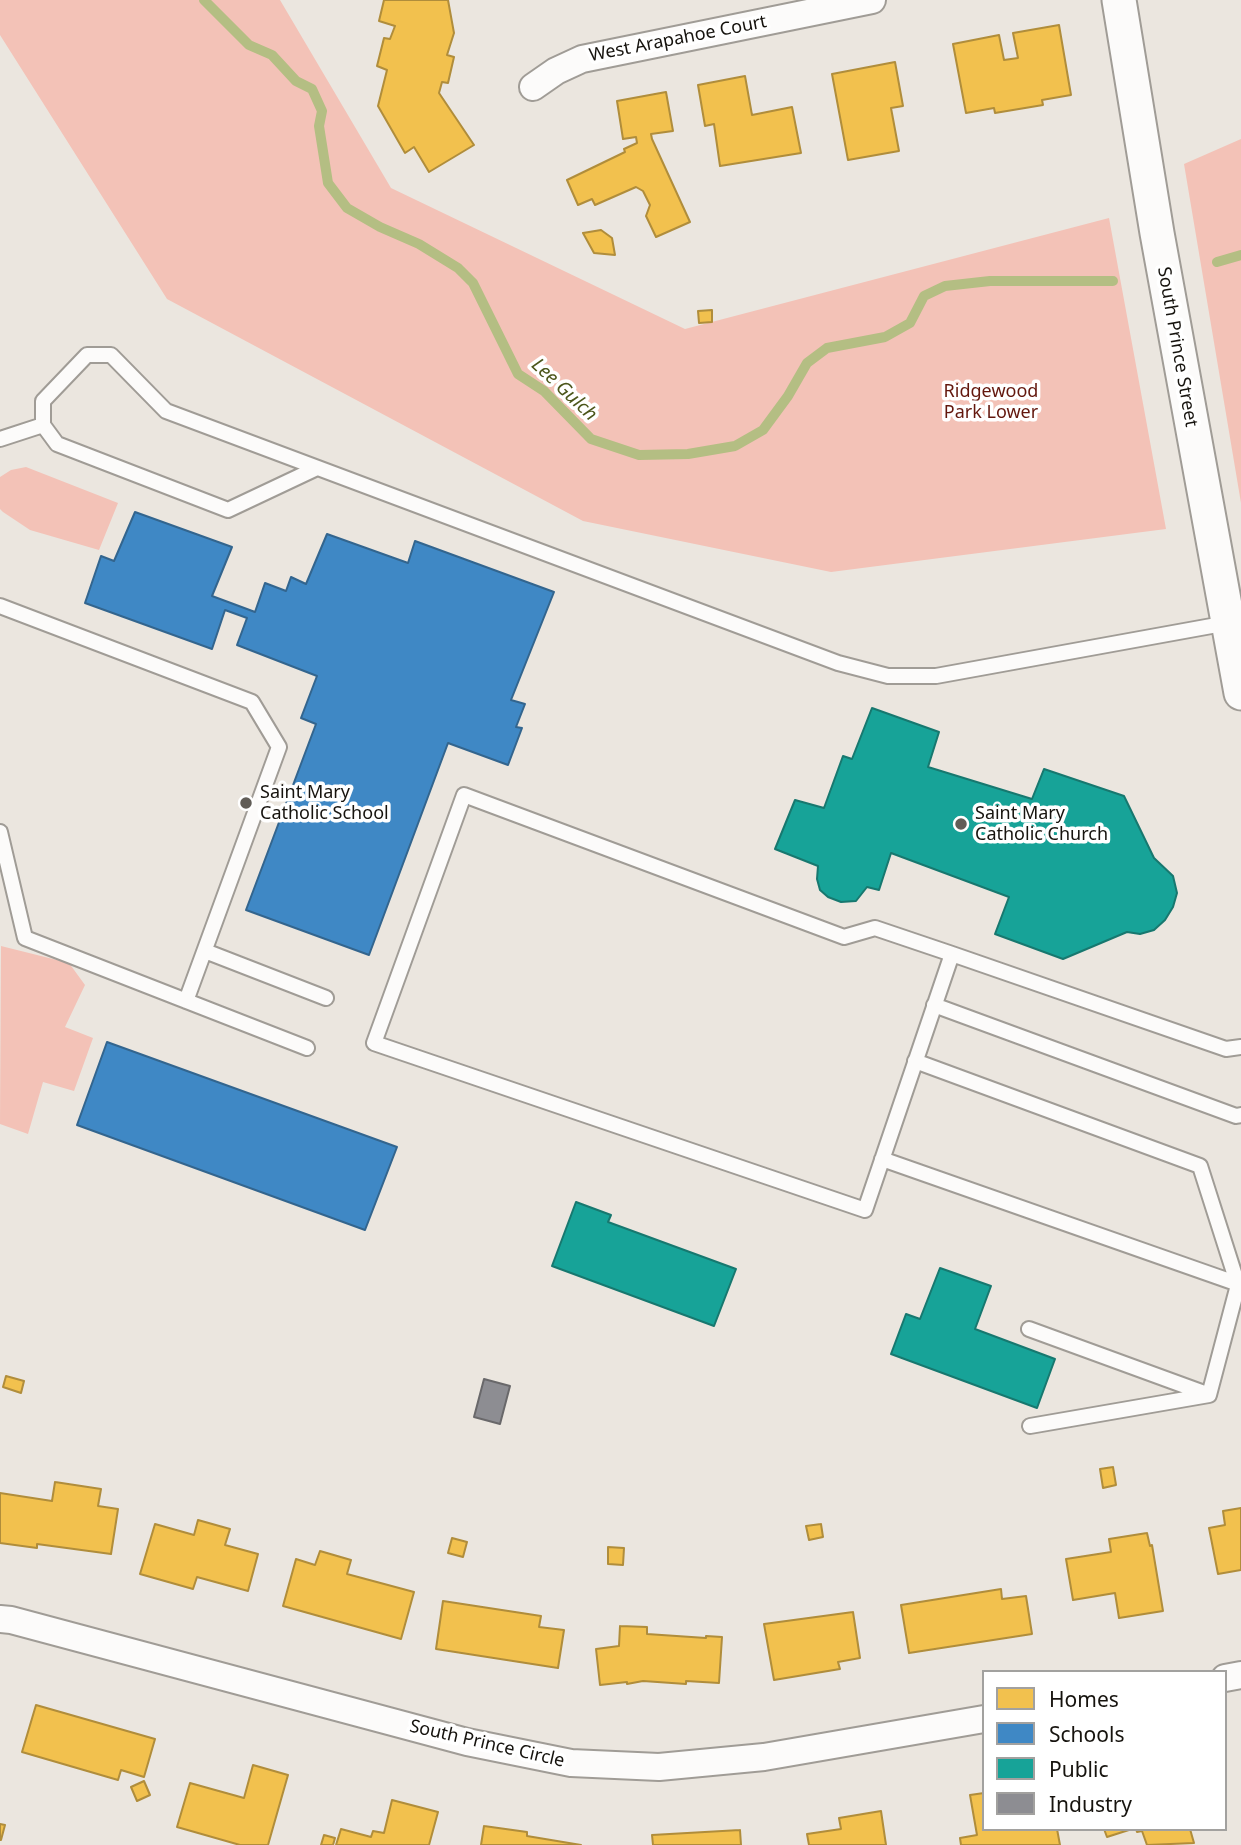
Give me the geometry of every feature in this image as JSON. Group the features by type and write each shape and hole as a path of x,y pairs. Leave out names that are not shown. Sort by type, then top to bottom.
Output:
{"street":[{"name":"West Arapahoe Court","path":"533,87 582,58 872,0"},
{"name":"South Prince Street","path":"1119,0 1157,233 1241,694"},
{"name":"South Prince Circle","path":"0,1619 467,1742 571,1763 659,1767 764,1757 982,1719"}],"lane":[{"path":"317,468 229,510 57,444 43,425 43,401 87,355 111,355 166,411 838,663 888,676 936,676 1228,623"},
{"path":"0,439 43,425"},
{"path":"0,606 252,702 279,747 187,1001"},
{"path":"952,954 865,1210 374,1043 464,795 844,937 875,928 952,954 1226,1049 1241,1047"},
{"path":"0,832 25,938 307,1048"},
{"path":"205,951 326,998"},
{"path":"934,1005 1236,1116 1241,1115"},
{"path":"915,1061 1200,1166 1240,1285 1209,1395"},
{"path":"882,1159 1240,1285"},
{"path":"1028,1329 1209,1395"},
{"path":"1030,1426 1209,1395"}],"green space":[{"name":"Ridgewood Park Lower","path":"0,0 280,0 391,188 685,329 1109,218 1166,529 831,572 583,521 167,299 0,35"},
{"path":"1241,139 1241,503 1184,164"},
{"path":"26,467 118,503 99,550 30,530 0,509 0,477 11,470"},
{"path":"1,946 69,963 85,985 65,1027 93,1038 74,1091 43,1082 28,1134 0,1124"}],"building: Homes":[{"path":"384,0 448,0 454,33 447,55 454,57 448,83 442,82 439,93 474,145 429,172 414,147 405,153 378,106 387,70 377,66 384,38 390,39 395,26 379,21"},
{"path":"1059,25 1071,95 1042,100 1043,105 995,113 994,108 966,113 953,44 999,35 1004,60 1018,58 1013,33"},
{"path":"895,62 903,106 891,108 899,151 848,160 832,74"},
{"path":"745,76 752,115 792,107 801,153 720,166 714,124 705,126 698,85"},
{"path":"666,92 673,131 651,134 690,222 656,237 646,216 650,205 643,191 636,187 595,205 592,199 578,205 567,180 625,152 624,149 637,143 636,137 623,139 617,101"},
{"path":"601,230 612,238 615,255 594,253 583,233"},
{"path":"712,310 712,322 699,323 698,311"},
{"path":"6,1376 24,1381 21,1393 3,1387"},
{"path":"1113,1467 1116,1485 1103,1488 1100,1469"},
{"path":"55,1482 101,1489 98,1506 118,1509 111,1554 37,1544 37,1548 0,1543 0,1493 52,1501"},
{"path":"1241,1508 1241,1570 1218,1574 1209,1528 1225,1525 1223,1511"},
{"path":"198,1520 230,1529 225,1545 258,1554 248,1591 197,1577 193,1589 140,1574 155,1524 194,1535"},
{"path":"821,1524 823,1537 809,1540 806,1526"},
{"path":"1147,1533 1150,1546 1152,1545 1163,1611 1119,1618 1115,1593 1073,1600 1066,1559 1111,1552 1109,1539"},
{"path":"452,1538 467,1542 463,1557 448,1553"},
{"path":"608,1547 624,1548 623,1565 608,1564"},
{"path":"320,1551 351,1560 347,1574 414,1592 401,1639 283,1606 296,1559 315,1565"},
{"path":"1001,1589 1002,1599 1026,1596 1032,1634 909,1653 901,1605"},
{"path":"443,1601 541,1616 539,1627 564,1630 558,1668 436,1649"},
{"path":"853,1612 860,1658 838,1662 840,1669 774,1680 764,1624"},
{"path":"620,1626 647,1627 647,1634 722,1637 719,1683 643,1681 600,1685 596,1649 619,1646"},
{"path":"36,1705 155,1739 144,1777 121,1770 118,1780 22,1752"},
{"path":"253,1765 288,1775 268,1845 240,1845 177,1827 190,1783 244,1798"},
{"path":"144,1781 150,1795 137,1801 131,1787"},
{"path":"982,1793 982,1831 1057,1831 1060,1845 961,1845 960,1838 977,1835 970,1795"},
{"path":"392,1800 438,1812 429,1845 336,1845 341,1829 371,1837 373,1831 384,1833"},
{"path":"881,1811 886,1845 809,1845 807,1834 841,1829 839,1818"},
{"path":"0,1824 5,1825 1,1840 0,1840"},
{"path":"484,1826 527,1832 527,1836 581,1845 481,1845"},
{"path":"740,1830 741,1845 653,1845 652,1835"},
{"path":"1105,1831 1126,1831 1107,1837"},
{"path":"1142,1831 1191,1831 1194,1843 1147,1845"},
{"path":"324,1835 335,1838 333,1845 321,1845"}],"building: Schools":[{"path":"135,512 232,547 212,596 255,612 265,583 286,591 291,577 306,584 327,534 408,563 415,541 554,592 511,700 525,704 516,727 522,728 508,765 448,743 369,955 246,910 316,724 301,718 317,676 237,645 247,618 225,610 212,649 85,603 101,556 114,561"},
{"path":"107,1042 397,1147 365,1230 77,1125"}],"building: Public":[{"name":"Saint Mary Catholic Church","path":"872,708 939,732 928,767 1032,799 1044,769 1124,796 1154,858 1173,876 1177,893 1165,920 1154,930 1140,934 1127,932 1063,959 995,934 1009,897 891,853 879,890 867,887 856,901 841,902 828,897 820,890 818,866 775,849 795,800 824,808 843,756 852,759"},
{"path":"576,1202 611,1215 608,1222 736,1269 714,1326 552,1266"},
{"path":"940,1268 991,1286 975,1329 1055,1359 1037,1408 891,1354 906,1314 920,1319"}],"building: Industry":[{"path":"484,1379 510,1386 500,1424 474,1417"}],"waterway":[{"name":"Lee Gulch","path":"204,0 249,45 272,55 296,81 312,89 322,111 319,126 328,183 347,208 380,227 419,244 458,268 473,283 518,374 544,391 591,439 639,455 688,454 735,446 763,430 788,396 807,363 827,348 885,337 910,323 924,296 945,286 990,281 1113,281"},
{"name":"Lee Gulch","path":"1217,262 1241,255"}],"place":[{"name":"Saint Mary Catholic School","path":"246,803"},
{"name":"Saint Mary Catholic Church","path":"961,824"}]}
